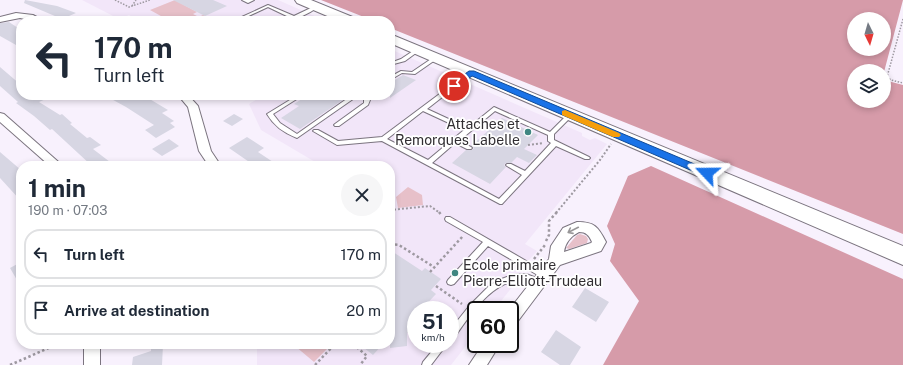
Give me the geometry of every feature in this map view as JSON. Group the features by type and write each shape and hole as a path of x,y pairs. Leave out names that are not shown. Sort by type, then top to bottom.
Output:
{"main road":[{"path":"300,0 338,16"},
{"path":"395,41 903,256"}],"street":[{"path":"0,20 21,14 30,16"},
{"path":"188,100 193,106 205,151 212,161"},
{"path":"0,116 51,161"},
{"path":"519,308 555,261"},
{"path":"92,349 92,365"},
{"path":"477,365 486,353"}],"lane":[{"path":"244,0 248,2 252,0"},
{"path":"248,16 268,6 290,16"},
{"path":"299,16 316,7"},
{"path":"395,62 403,60 418,50"},
{"path":"395,76 401,72 413,73 436,58"},
{"path":"316,131 337,143 383,139 471,73"},
{"path":"294,100 270,114 273,121 278,126 297,136 349,100"},
{"path":"337,125 366,104 367,100"},
{"path":"428,163 494,108 551,134"},
{"path":"423,109 468,130"},
{"path":"551,134 570,115"},
{"path":"551,134 553,142"},
{"path":"383,139 500,202 553,142"},
{"path":"455,141 469,148"},
{"path":"553,142 586,158"},
{"path":"509,165 526,174"},
{"path":"446,218 487,242 541,278"},
{"path":"451,282 487,242"},
{"path":"459,325 488,291 496,284 519,276 541,278"},
{"path":"426,365 436,353"}],"path":[{"path":"115,0 129,7 150,0"},
{"path":"131,7 136,0"},
{"path":"903,19 887,77 891,80 903,83"},
{"path":"528,145 553,142"},
{"path":"533,261 544,246 547,239 549,221 610,144"},
{"path":"395,209 430,206 439,211 440,215 446,218"},
{"path":"430,272 457,242"},
{"path":"395,244 399,244 434,267"},
{"path":"436,286 463,305"},
{"path":"10,365 47,349"},
{"path":"315,365 330,349"},
{"path":"359,349 367,356 360,365"}],"shaded area":[{"path":"82,0 278,0 315,16 129,15 113,16"},
{"path":"175,0 197,12 193,14 197,16 161,16 150,10"},
{"path":"321,0 903,0 891,45 891,12 847,12 847,56 888,56 886,64 847,64 847,108 891,108 891,82 903,85 903,234 395,30 395,16 361,16"},
{"path":"395,51 582,133 582,136 590,140 595,138 607,144 525,244 537,251 529,260 513,286 501,301 467,301 467,345 451,365 257,365 257,349 395,349 395,161 314,161 261,130 249,104 256,100 395,100"},
{"path":"651,166 903,279 903,365 603,365 639,301 610,261 615,244 607,226 628,176"},
{"path":"408,187 422,195 423,205 398,208 396,197"},
{"path":"580,234 586,236 588,239 587,243 569,249 566,248 577,235"},
{"path":"299,349 327,349 314,362"}],"building":[{"path":"25,0 57,6 76,13 69,16 55,16 24,3"},
{"path":"173,0 213,0 227,6 205,16"},
{"path":"9,22 16,27 16,45 0,36 0,23"},
{"path":"0,67 16,81 16,100 44,100 39,102 60,115 62,114 72,123 70,124 87,138 90,137 101,145 93,149 109,161 87,161 52,129 50,130 16,103 18,102 0,86"},
{"path":"403,75 416,80 395,95 395,80"},
{"path":"113,100 151,100 168,110 162,113 174,121 170,123 175,127 156,138 145,130 154,125"},
{"path":"300,100 343,100 300,129 281,118 299,106 294,104"},
{"path":"234,114 243,119 232,126 223,121"},
{"path":"502,118 538,135 524,149 537,155 529,163 517,157 511,163 506,163 504,165 506,167 490,184 452,163 466,150 472,150 474,148 471,146"},
{"path":"247,137 264,148 258,152 272,161 248,161 229,148"},
{"path":"169,139 179,146 162,156 152,149"},
{"path":"0,152 16,166 16,196 0,178"},
{"path":"395,253 422,271 425,268 441,279 431,290 436,294 429,301 407,301 407,346 395,347"},
{"path":"16,265 16,278 10,268"},
{"path":"585,288 609,302 596,322 572,307"},
{"path":"556,330 581,347 570,365 560,365 541,352"},
{"path":"151,349 163,349 162,365 132,365 133,357 151,351"},
{"path":"365,349 378,349 373,355"}],"slow traffic":[{"path":"565,113 616,135"}],"place":[{"name":"Attaches et Remorques Labelle","path":"528,132"},
{"name":"Ecole primaire Pierre-Elliott-Trudeau","path":"455,273"}],"route":[{"path":"454,86 471,73 707,173"}]}
